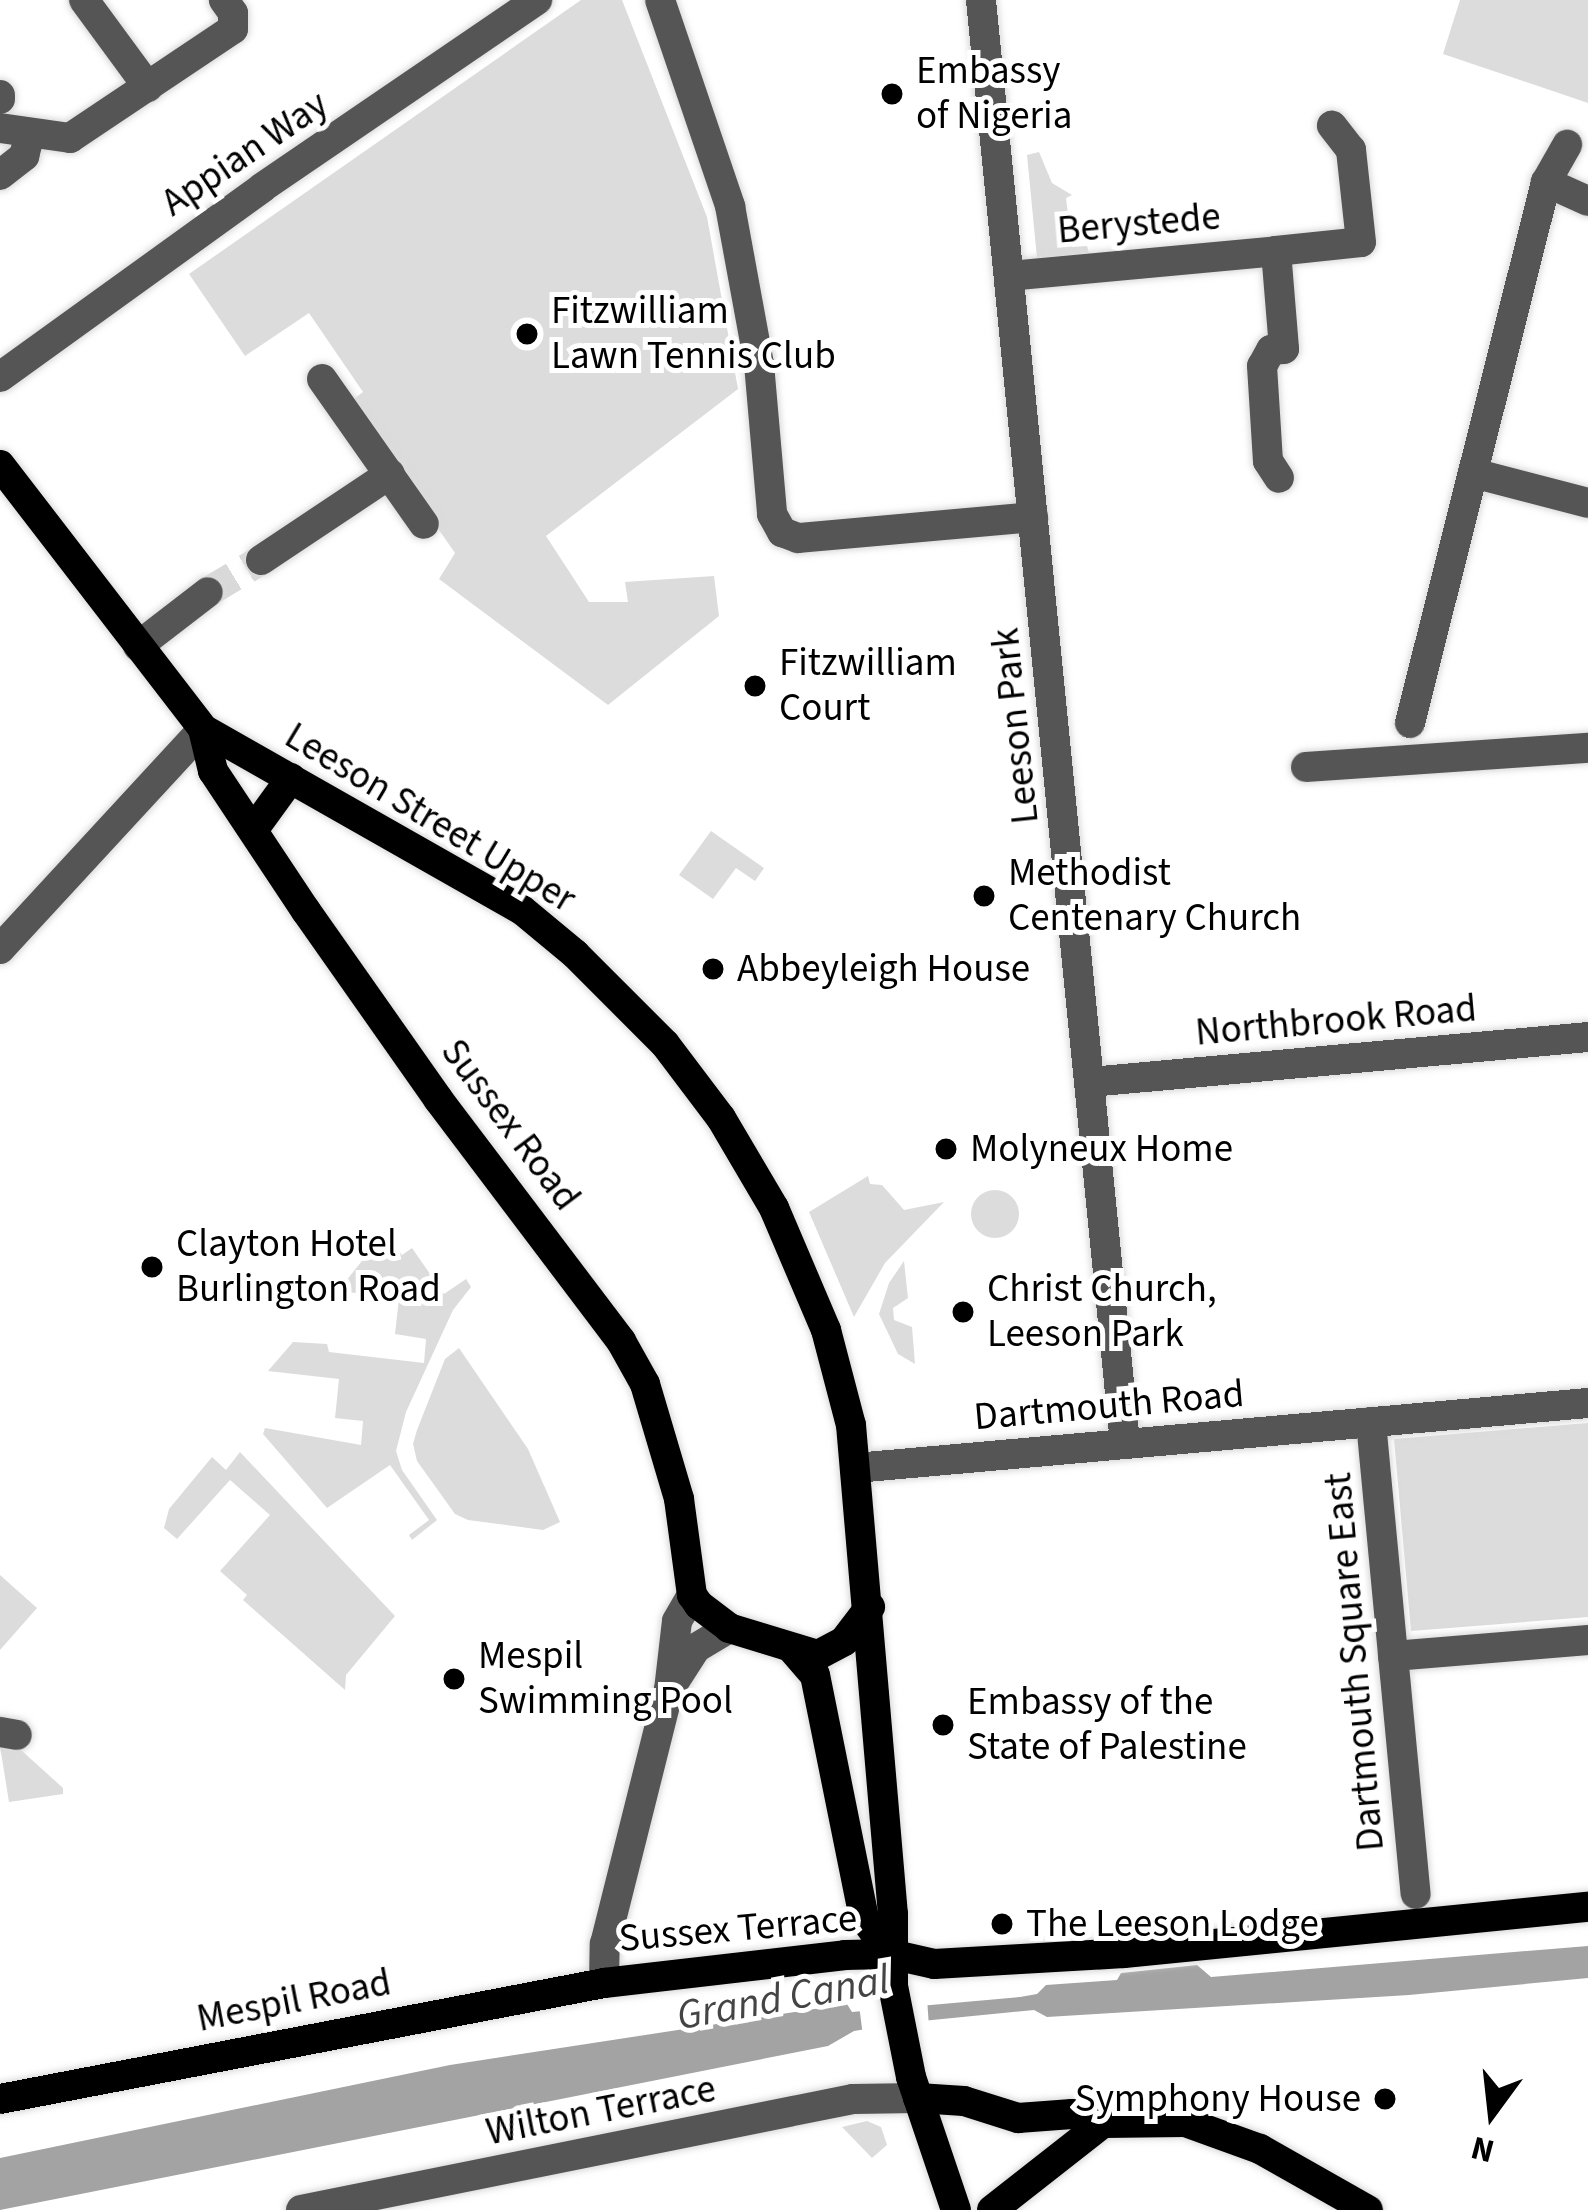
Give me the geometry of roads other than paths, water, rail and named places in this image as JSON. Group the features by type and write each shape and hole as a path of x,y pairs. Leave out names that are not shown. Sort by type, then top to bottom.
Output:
{"main road":[{"name":"Leeson Street Upper","path":"0,465 203,729 522,910 665,1044 721,1118 774,1208 826,1330 851,1425 893,1914 893,1986 911,2075 956,2210"},
{"name":"Sussex Road","path":"203,729 213,771 438,1099 551,1244 645,1384 679,1499 692,1594"},
{"path":"254,829 291,778"},
{"path":"692,1594 729,1628 818,1655 863,1622 870,1607"},
{"name":"Leeson Street Upper","path":"793,1650 815,1675 864,1918 890,1954"},
{"name":"Sussex Terrace","path":"604,1983 890,1954 934,1964 1124,1953 1588,1907"},
{"name":"Mespil Road","path":"0,2099 604,1983"},
{"path":"911,2075 964,2101 1018,2118 1072,2114 1103,2123 1185,2122 1227,2135 1368,2210"},
{"path":"1018,2118 1059,2156"},
{"path":"992,2210 1103,2123"}],"street":[{"path":"84,0 148,87"},
{"path":"1,175 24,156 15,131 70,138 232,29 233,13 224,0"},
{"name":"Appian Way","path":"0,377 263,187 537,0"},
{"path":"660,0 730,206 759,364 772,514 782,532 798,538 1033,517"},
{"name":"Leeson Park","path":"981,0 1125,1444"},
{"name":"Berystede","path":"1009,276 1361,242 1351,150 1332,126"},
{"path":"1410,723 1546,182 1568,145"},
{"path":"1546,182 1588,201"},
{"name":"Berystede","path":"1276,251 1284,349 1271,350 1262,366 1268,461 1279,478"},
{"path":"322,379 424,524"},
{"path":"1473,473 1588,502"},
{"path":"261,560 390,474"},
{"path":"138,646 208,592"},
{"path":"0,949 203,729"},
{"path":"1306,767 1588,748"},
{"name":"Northbrook Road","path":"1090,1082 1588,1037"},
{"name":"Dartmouth Road","path":"855,1468 1588,1403"},
{"name":"Dartmouth Square East","path":"1371,1422 1416,1894"},
{"name":"Sussex Terrace","path":"604,1983 605,1944 669,1690 677,1621 692,1594"},
{"name":"Sussex Terrace","path":"669,1690 696,1648 729,1628"},
{"path":"1393,1656 1588,1640"},
{"name":"Wilton Terrace","path":"302,2210 853,2099 911,2075"}],"tunnel":[{"path":"208,592 261,560"}],"place":[{"name":"Embassy of Nigeria","path":"892,94"},
{"name":"Fitzwilliam Lawn Tennis Club","path":"527,334"},
{"name":"Fitzwilliam Court","path":"755,686"},
{"name":"Methodist Centenary Church","path":"984,896"},
{"name":"Abbeyleigh House","path":"713,969"},
{"name":"Molyneux Home","path":"946,1149"},
{"name":"Clayton Hotel Burlington Road","path":"152,1267"},
{"name":"Christ Church, Leeson Park","path":"963,1312"},
{"name":"Mespil Swimming Pool","path":"454,1679"},
{"name":"Embassy of the State of Palestine","path":"943,1725"},
{"name":"The Leeson Lodge","path":"1002,1924"},
{"name":"Symphony House","path":"1385,2099"}],"water label":[{"name":"Grand Canal","path":"783,1998"}]}
